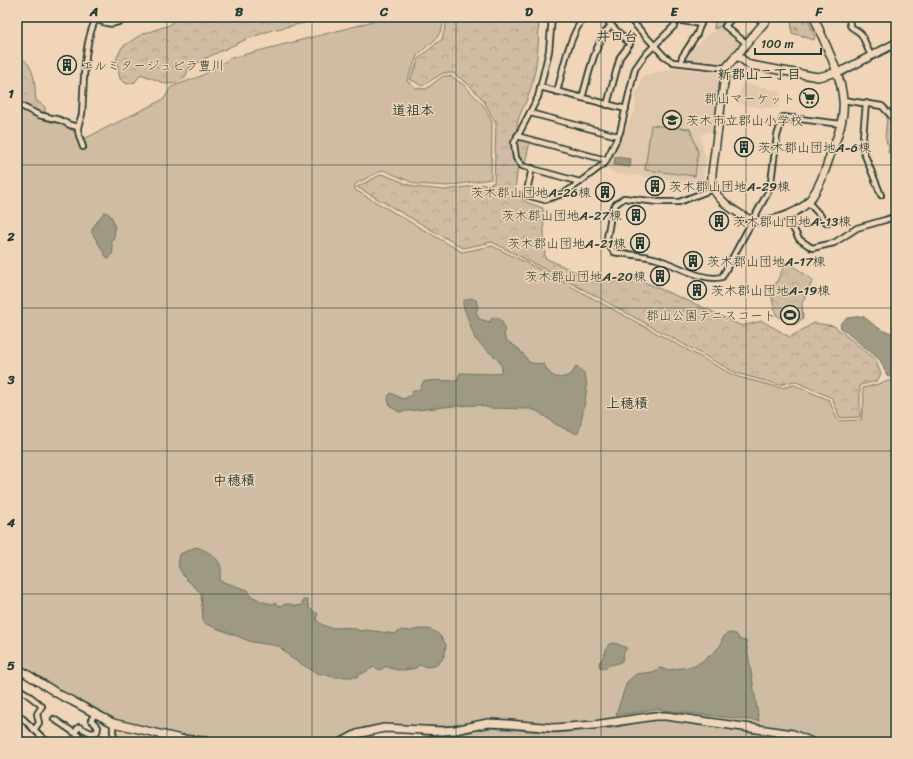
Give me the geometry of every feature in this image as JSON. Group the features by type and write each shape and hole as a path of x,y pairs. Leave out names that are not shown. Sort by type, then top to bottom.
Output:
{"street":[{"path":"83,147 79,136 78,127 82,115 82,91 90,32 96,18 110,25 129,17"},
{"path":"552,17 549,51 538,97 514,143 516,158 522,166 580,182"},
{"path":"557,92 571,40 584,17"},
{"path":"603,17 630,44 620,57 608,105"},
{"path":"628,17 664,56 673,62 726,68"},
{"path":"680,62 697,34 703,17"},
{"path":"733,17 726,26 746,43"},
{"path":"769,17 726,68 712,173 713,189 728,206 753,221 764,221 786,215 799,210 808,202 825,171 838,137 841,124 843,100 839,78 814,17"},
{"path":"850,17 849,24 851,28 860,34 871,55"},
{"path":"532,168 526,195 545,200 565,193 605,163 618,136 635,69 644,56 674,26 677,18 701,24"},
{"path":"582,98 596,48 611,25"},
{"path":"736,55 750,64 818,77 842,71 896,43"},
{"path":"540,87 626,109"},
{"path":"843,100 882,106 896,120"},
{"path":"866,103 862,148 882,195"},
{"path":"17,104 38,115 60,120 70,126 78,127"},
{"path":"530,113 618,136"},
{"path":"713,189 679,202 658,202 624,198 616,204 612,210 607,238 610,248 614,252 656,259 703,276 716,279 722,277 726,274 768,192 771,182 777,138 783,117 841,124"},
{"path":"518,136 606,160"},
{"path":"808,202 827,223"},
{"path":"786,215 799,239 812,248 834,243 857,228 896,216"},
{"path":"17,668 60,695 113,723 181,739 215,742"},
{"path":"17,688 42,706 37,714 39,723 34,730"},
{"path":"17,713 47,742"},
{"path":"75,732 79,727 91,733 97,732 98,727 91,720 95,714"},
{"path":"345,741 357,734 384,728 442,731 455,730 488,723 554,728 594,725 655,716 666,716 793,734 812,742"},
{"path":"54,719 88,742"},
{"path":"113,723 115,742"}],"shaded area":[{"path":"723,25 741,40 740,46 728,61 723,63 685,59 683,57 712,32"},
{"name":"茨木市立郡山小学校","path":"678,68 718,73 720,78 712,131 700,135 704,153 706,155 702,184 614,173 607,168 624,130 635,110 636,90 639,90 641,79 643,76 648,74"},
{"path":"742,83 780,91 778,107 776,109 738,104"},
{"path":"615,157 631,159 630,167 614,165"},
{"path":"104,212 110,215 114,222 115,234 112,243 113,252 109,259 92,233 92,229"},
{"path":"471,298 476,300 478,309 476,311 479,319 490,322 491,319 496,317 502,321 505,331 504,336 507,341 519,349 530,363 544,364 551,375 558,378 571,374 577,366 584,373 586,378 586,393 579,432 577,434 557,425 537,411 530,409 489,408 480,405 453,406 399,412 390,406 388,399 391,393 403,399 412,395 412,392 420,389 423,382 435,380 457,381 460,373 495,374 501,372 502,367 497,358 475,339 463,305 463,301"},
{"path":"863,316 874,325 887,332 896,332 896,362 893,365 895,374 888,377 880,360 841,328 840,324 847,318"},
{"path":"196,547 208,552 218,561 221,570 220,581 248,590 250,596 260,601 272,604 274,603 280,606 291,604 295,606 302,605 303,600 307,600 309,608 318,614 316,619 322,625 332,628 351,628 360,631 366,630 395,634 401,630 411,631 418,629 429,629 437,633 442,638 446,645 445,654 441,661 435,666 426,667 422,665 417,666 416,668 401,670 386,666 380,670 374,667 356,677 334,677 317,673 291,658 279,646 252,642 206,624 203,621 201,593 184,577 178,566 180,554"},
{"path":"726,634 736,634 740,640 746,641 759,721 655,709 628,714 616,714 627,682 636,674 653,672 660,668 668,670 695,666 712,654 721,645 722,639"},
{"path":"615,643 627,648 624,652 622,661 604,668 600,668 599,662 603,658 609,644"},
{"path":"117,730 172,742 118,742 115,731"}],"green space":[{"path":"176,17 332,17 272,30 247,39 208,57 189,68 185,78 176,83 166,84 141,74 135,82 127,84 120,79 116,60 122,47 142,34 170,25"},
{"path":"384,17 444,17 442,29 436,39 418,54 407,81 416,88 426,89 443,76 451,76 465,86 484,106 492,122 491,179 447,186 416,184 383,170 355,184 355,190 462,252 492,246 541,270 735,376 781,388 794,385 829,400 838,421 861,420 864,401 863,388 896,379 896,742 818,742 812,738 670,714 594,723 554,725 516,720 487,719 455,725 440,726 380,725 365,727 352,732 336,742 229,742 172,733 114,721 67,695 17,664 17,107 38,117 58,122 75,132 82,132 84,139 164,99 171,87 201,76 231,58 360,25"},
{"path":"448,17 538,17 538,52 535,71 529,95 518,120 516,133 517,141 520,139 530,142 525,163 519,157 515,190 526,202 543,208 545,258 589,278 635,278 742,326 762,321 790,337 814,323 834,326 875,359 881,374 877,381 860,385 860,417 840,418 832,398 794,381 780,385 736,373 592,294 492,242 463,248 357,187 382,174 415,187 445,190 494,183 496,124 484,101 468,84 453,73 443,73 422,86 410,79 420,57 442,39"},
{"path":"715,17 727,17 724,25 714,29"},
{"path":"791,17 807,17 815,37 814,40 792,33"},
{"path":"17,54 28,64 31,69 34,80 36,100 45,107 45,115 17,101"},
{"path":"887,117 896,126 896,153 888,153 889,145 887,144 885,138"},
{"path":"651,125 690,129 698,152 695,176 645,170"},
{"path":"788,262 813,280 802,303 803,318 795,325 776,315 772,299 775,284 785,264"},
{"path":"664,720 783,737 782,742 423,742 424,735 455,735 490,728 555,733 613,728 645,721"}],"place":[{"name":"エルミタージュビラ豊川","path":"67,65"},
{"name":"郡山マーケット","path":"809,98"},
{"name":"茨木市立郡山小学校","path":"672,120"},
{"name":"茨木郡山団地A-6棟","path":"744,147"},
{"name":"茨木郡山団地A-29棟","path":"655,186"},
{"name":"茨木郡山団地A-26棟","path":"605,192"},
{"name":"茨木郡山団地A-27棟","path":"636,215"},
{"name":"茨木郡山団地A-13棟","path":"719,221"},
{"name":"茨木郡山団地A-21棟","path":"640,243"},
{"name":"茨木郡山団地A-17棟","path":"693,261"},
{"name":"茨木郡山団地A-20棟","path":"660,276"},
{"name":"茨木郡山団地A-19棟","path":"697,290"},
{"name":"郡山公園テニスコート","path":"790,315"}],"district":[{"name":"井口台","path":"617,36"},
{"name":"新郡山二丁目","path":"759,74"},
{"name":"道祖本","path":"413,110"},
{"name":"上穂積","path":"627,403"},
{"name":"中穂積","path":"234,480"}]}
